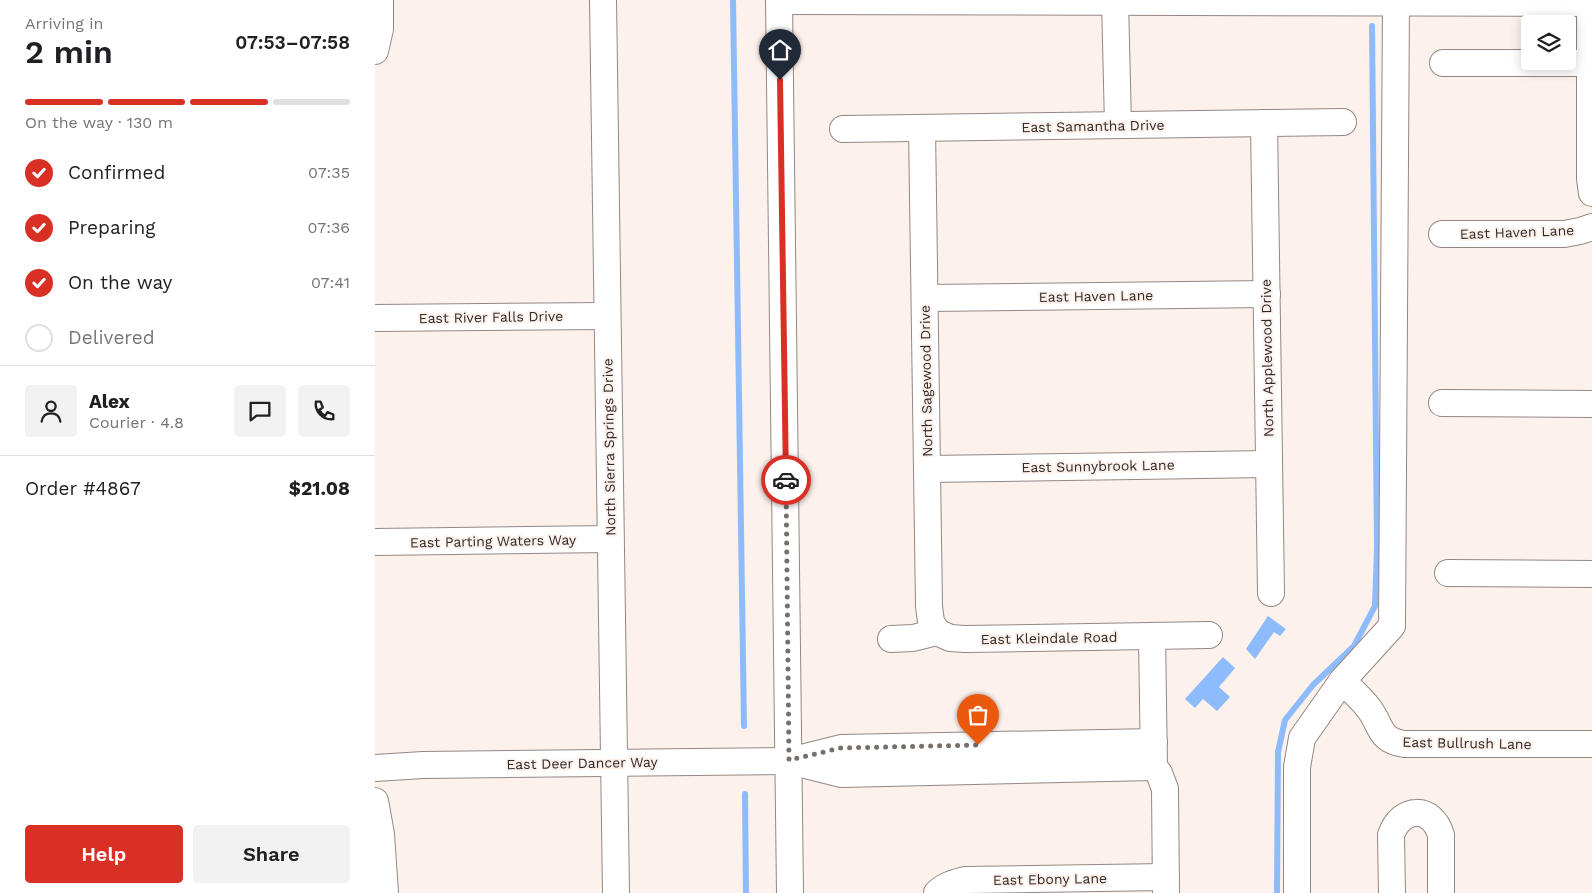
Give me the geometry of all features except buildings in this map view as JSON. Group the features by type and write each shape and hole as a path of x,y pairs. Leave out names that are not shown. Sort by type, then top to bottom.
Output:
{"street":[{"path":"375,51 380,30 380,0"},
{"name":"North Sierra Springs Drive","path":"603,0 615,893"},
{"path":"791,893 779,1 1591,2 1590,179 1592,193"},
{"path":"1115,1 1118,125"},
{"path":"1297,893 1297,767 1302,738 1342,681 1392,626 1396,2"},
{"path":"1443,63 1590,63"},
{"name":"East Samantha Drive","path":"843,129 1343,122"},
{"name":"North Applewood Drive","path":"1264,123 1271,593"},
{"name":"North Sagewood Drive","path":"922,128 929,606 931,622 937,632"},
{"name":"East Haven Lane","path":"1442,234 1564,234 1580,231 1592,226"},
{"name":"East Haven Lane","path":"925,298 1267,294"},
{"name":"East River Falls Drive","path":"375,318 607,316"},
{"path":"1442,403 1592,404"},
{"name":"East Sunnybrook Lane","path":"927,468 1269,464"},
{"name":"East Parting Waters Way","path":"375,542 610,539"},
{"path":"1448,573 1592,574"},
{"name":"East Kleindale Road","path":"891,639 913,638 937,632 950,638 965,639 1209,635"},
{"path":"1152,636 1153,755 1165,789 1166,885"},
{"name":"East Bullrush Lane","path":"1342,681 1362,699 1386,738 1395,742 1404,744 1592,744"},
{"name":"East Deer Dancer Way","path":"375,768 423,765 789,760 841,774 1153,755"},
{"path":"375,801 381,834 385,893"},
{"path":"1392,893 1391,835 1394,826 1400,819 1408,814 1417,813 1433,820 1441,835 1441,893"},
{"name":"East Ebony Lane","path":"937,893 953,883 965,880 1166,885"}],"water":[{"path":"1268,616 1286,629 1280,636 1274,632 1255,659 1246,649"},
{"path":"1223,657 1235,668 1219,687 1230,697 1217,711 1203,699 1195,708 1185,699"}],"waterway":[{"path":"733,0 744,726"},
{"path":"1277,893 1278,752 1285,720 1313,685 1354,646 1375,606 1377,547 1372,26"},
{"path":"745,794 746,893"}],"way so far":[{"path":"786,480 789,760 841,748 978,745"}],"route":[{"path":"780,80 786,480"}]}
